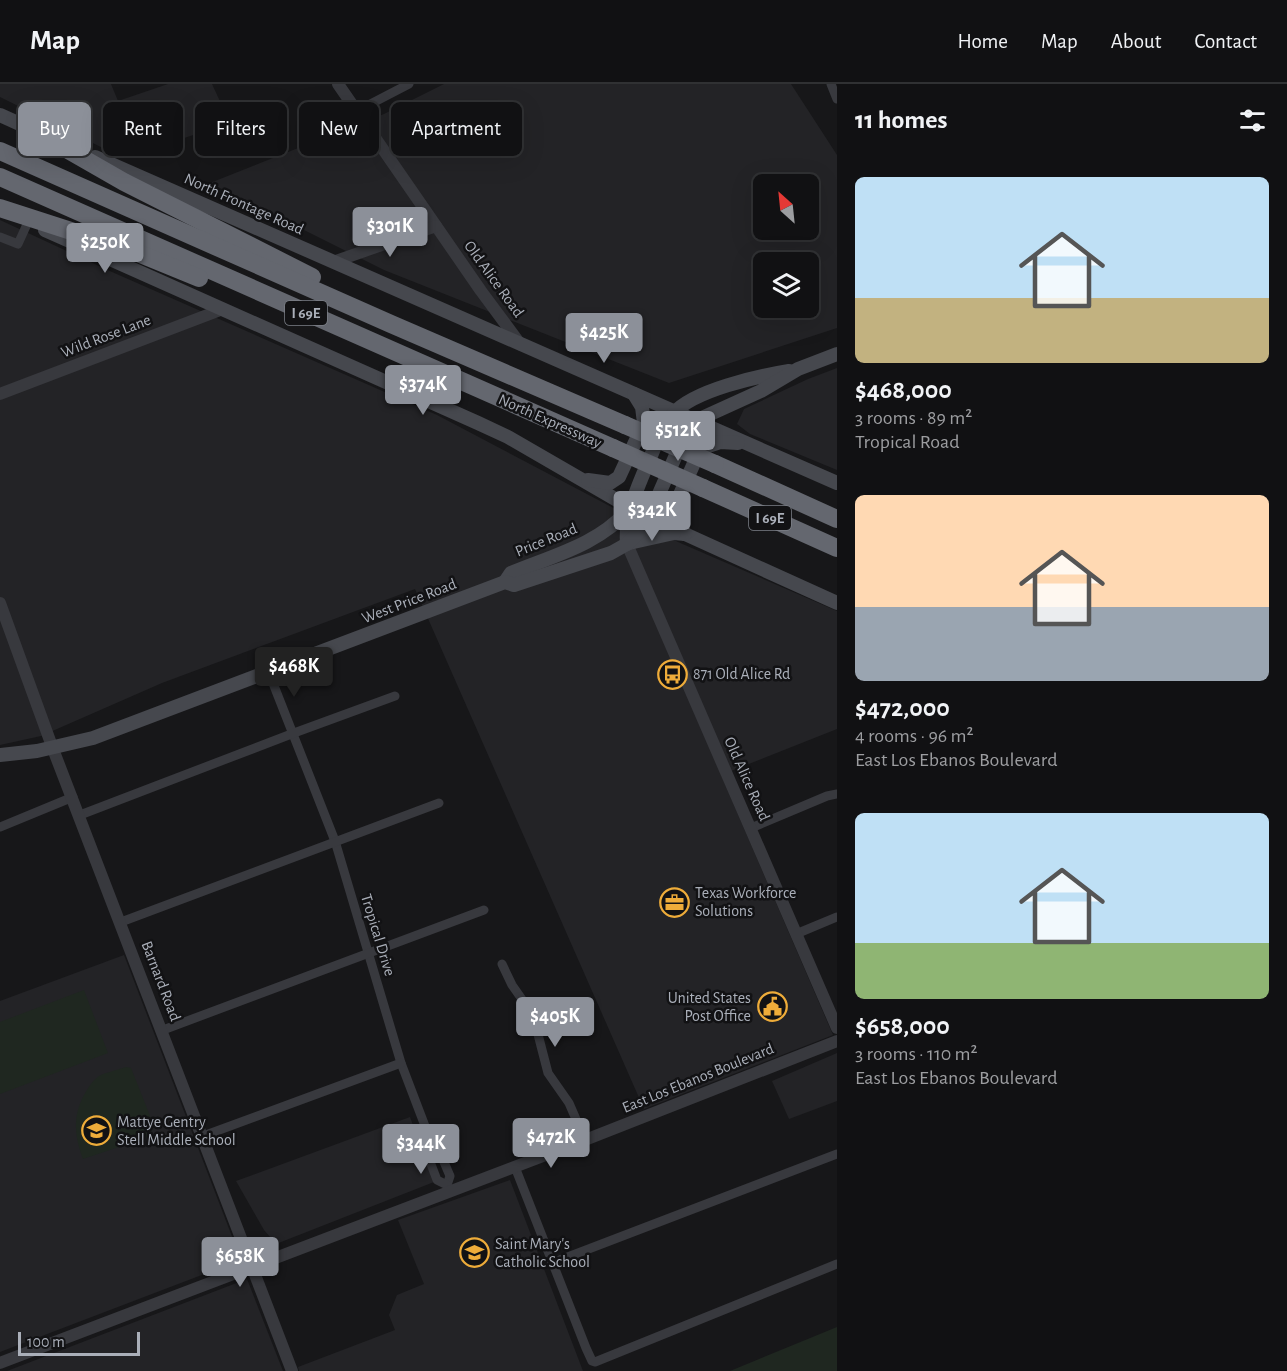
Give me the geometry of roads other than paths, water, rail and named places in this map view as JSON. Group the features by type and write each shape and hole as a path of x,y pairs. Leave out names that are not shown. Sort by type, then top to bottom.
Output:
{"highway":[{"name":"North Expressway","path":"0,151 837,518"},
{"path":"79,156 124,182 308,274 391,324"},
{"name":"North Expressway","path":"0,177 837,548"},
{"path":"0,209 133,251 311,325 372,342"}],"main road":[{"name":"North Frontage Road","path":"0,115 18,123"},
{"name":"North Frontage Road","path":"91,155 837,483"},
{"name":"North Expressway","path":"0,209 498,432 648,519 837,603"},
{"path":"695,421 761,391 798,369 837,354"},
{"path":"649,400 673,401 752,377 798,369"},
{"path":"719,388 675,412 663,428 629,509 627,544 680,534 675,514 677,501 699,452 720,442 746,443"},
{"path":"577,478 603,484 610,483 619,477 644,423 642,407 633,394"},
{"name":"West Price Road","path":"0,755 53,748 93,738 505,582 514,585 611,553 627,544 640,532 648,519 686,432 695,421"},
{"name":"Price Road","path":"505,582 511,573 603,534 629,509"}],"street":[{"name":"Old Alice Road","path":"338,84 351,102"},
{"path":"374,102 409,84"},
{"path":"831,84 837,99"},
{"name":"Old Alice Road","path":"379,143 521,345"},
{"path":"0,237 18,244 28,222"},
{"path":"333,262 436,226"},
{"name":"Wild Rose Lane","path":"0,394 223,309"},
{"name":"Old Alice Road","path":"627,544 837,1028"},
{"name":"Barnard Road","path":"0,603 53,748 292,1371"},
{"name":"Tropical Drive","path":"269,673 335,841 401,1063 433,1147 429,1159 437,1180 448,1188"},
{"path":"80,815 395,696"},
{"path":"751,828 837,794"},
{"path":"0,827 73,797"},
{"path":"121,922 439,803"},
{"path":"162,1030 484,910"},
{"path":"796,934 837,917"},
{"path":"502,964 512,985 533,1015 549,1073 568,1103 585,1140"},
{"name":"East Los Ebanos Boulevard","path":"0,1363 253,1267 448,1188 515,1167 837,1041"},
{"path":"203,1136 401,1063"},
{"path":"552,1263 837,1154"},
{"path":"515,1167 592,1361 596,1362 837,1264"}],"place":[{"name":"871 Old Alice Rd","path":"672,674"},
{"name":"Texas Workforce Solutions","path":"674,902"},
{"name":"United States Post Office","path":"772,1007"},
{"name":"Mattye Gentry Stell Middle School","path":"96,1131"},
{"name":"Saint Mary's Catholic School","path":"474,1253"}]}
